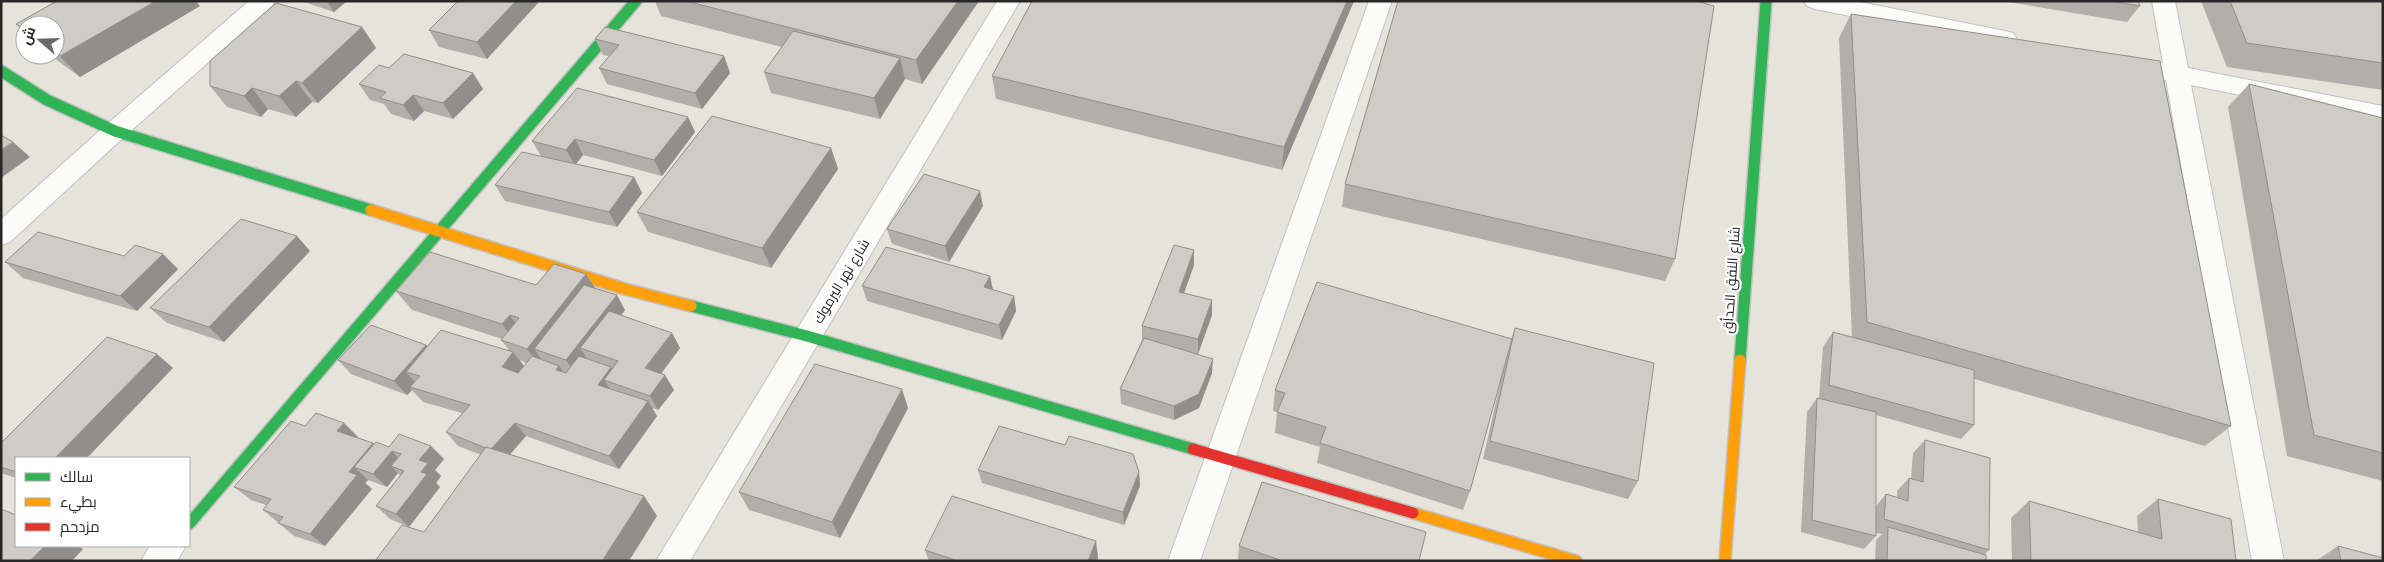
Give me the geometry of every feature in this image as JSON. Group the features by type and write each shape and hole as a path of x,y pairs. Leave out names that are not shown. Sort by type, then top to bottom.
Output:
{"street":[{"path":"1,235 115,131 264,1"},
{"path":"190,523 636,1"},
{"name":"شارع نهر اليرموك","path":"672,561 1009,1"},
{"path":"1184,561 1381,1"},
{"name":"شارع النفق الحدأق","path":"1725,561 1766,1"},
{"path":"1816,1 2030,44"},
{"path":"2163,1 2175,74 2268,561"},
{"path":"2107,60 2383,115"},
{"path":"1,71 47,100 115,131 438,232 625,289 808,336 1576,561"},
{"path":"157,561 169,547"}],"building":[{"path":"57,1 156,1 65,53 65,15 32,15"},
{"path":"458,1 516,1 477,42 429,30"},
{"path":"686,1 958,1 916,60"},
{"path":"1032,1 1347,1 1284,147 992,76"},
{"path":"1398,1 1697,1 1714,6 1675,259 1345,184"},
{"path":"2110,1 2138,1 2140,6"},
{"path":"2230,1 2383,1 2383,63 2247,43"},
{"path":"276,3 362,27 302,83 296,81 279,96 252,88 244,96 210,86 210,61"},
{"path":"1851,14 2160,61 2231,426 1867,322"},
{"path":"605,27 724,56 695,93 599,68 619,45 595,39"},
{"path":"793,31 900,58 874,98 764,72"},
{"path":"404,54 473,73 443,103 413,95 403,105 380,98 386,92 359,84 379,65 389,68"},
{"path":"2249,84 2383,118 2383,453 2314,435"},
{"path":"577,88 688,117 654,160 575,139 566,150 532,141"},
{"path":"712,116 831,148 762,248 637,212"},
{"path":"1,135 13,142 1,150"},
{"path":"522,152 634,177 609,212 495,185"},
{"path":"924,174 980,191 945,246 887,229"},
{"path":"241,219 297,236 209,327 150,308"},
{"path":"38,232 124,256 135,245 163,254 120,296 5,262"},
{"path":"1174,245 1194,250 1179,292 1212,300 1198,339 1142,326"},
{"path":"886,247 990,276 984,287 1014,296 999,325 862,286"},
{"path":"430,252 536,285 554,264 586,274 527,349 501,340 519,318 510,315 502,324 396,291"},
{"path":"1317,282 1512,339 1470,491 1320,443 1326,427 1277,412 1285,393 1275,390"},
{"path":"584,285 617,295 566,360 534,349"},
{"path":"609,311 672,333 645,368 665,375 650,396 604,380 618,361 580,348"},
{"path":"371,325 426,345 394,381 338,360"},
{"path":"1515,328 1654,363 1638,481 1490,441"},
{"path":"441,330 513,352 502,367 518,373 532,356 559,366 556,370 566,373 579,356 611,367 598,385 648,401 609,456 515,423 491,449 486,448 446,432 470,405 410,387 420,376 406,372"},
{"path":"1833,332 1974,370 1974,425 1829,385"},
{"path":"107,337 157,354 56,457 15,457 15,472 1,467 1,443"},
{"path":"1144,338 1213,359 1199,394 1174,406 1120,389"},
{"path":"815,364 902,389 832,522 739,492"},
{"path":"1817,398 1876,412 1876,536 1812,520"},
{"path":"316,413 344,423 337,431 373,443 349,472 357,475 310,534 278,523 283,517 263,510 271,499 234,487 291,421 305,426"},
{"path":"999,426 1065,445 1069,436 1133,454 1139,472 1123,512 978,470"},
{"path":"399,434 431,446 419,460 428,463 421,472 427,474 396,514 376,506 404,471 391,466 401,454 392,451 373,474 354,467 376,442 389,447"},
{"path":"1925,440 1990,458 1989,550 1884,519 1886,494 1908,501 1909,478 1923,482"},
{"path":"486,447 644,496 602,561 375,561 402,525 424,532"},
{"path":"1262,482 1426,532 1419,561 1283,561 1239,546"},
{"path":"952,496 1096,541 1088,561 958,561 925,550"},
{"path":"2158,499 2231,519 2236,561 2031,561 2029,501 2162,539"},
{"path":"1,509 15,515 15,547 44,547 30,561 1,561"},
{"path":"1888,527 1986,555 1986,561 1887,561"},
{"path":"2338,546 2383,558 2383,561 2341,561"}],"traffic: fast":[{"path":"190,523 636,1"},
{"path":"1740,360 1766,1"},
{"path":"1,71 47,100 115,131 371,210"},
{"path":"691,306 807,336 1193,449"}],"traffic: slow":[{"path":"371,210 625,289 691,306"},
{"path":"1725,561 1740,360"},
{"path":"1413,513 1576,561"}],"traffic: jam":[{"path":"1193,449 1413,513"}]}
